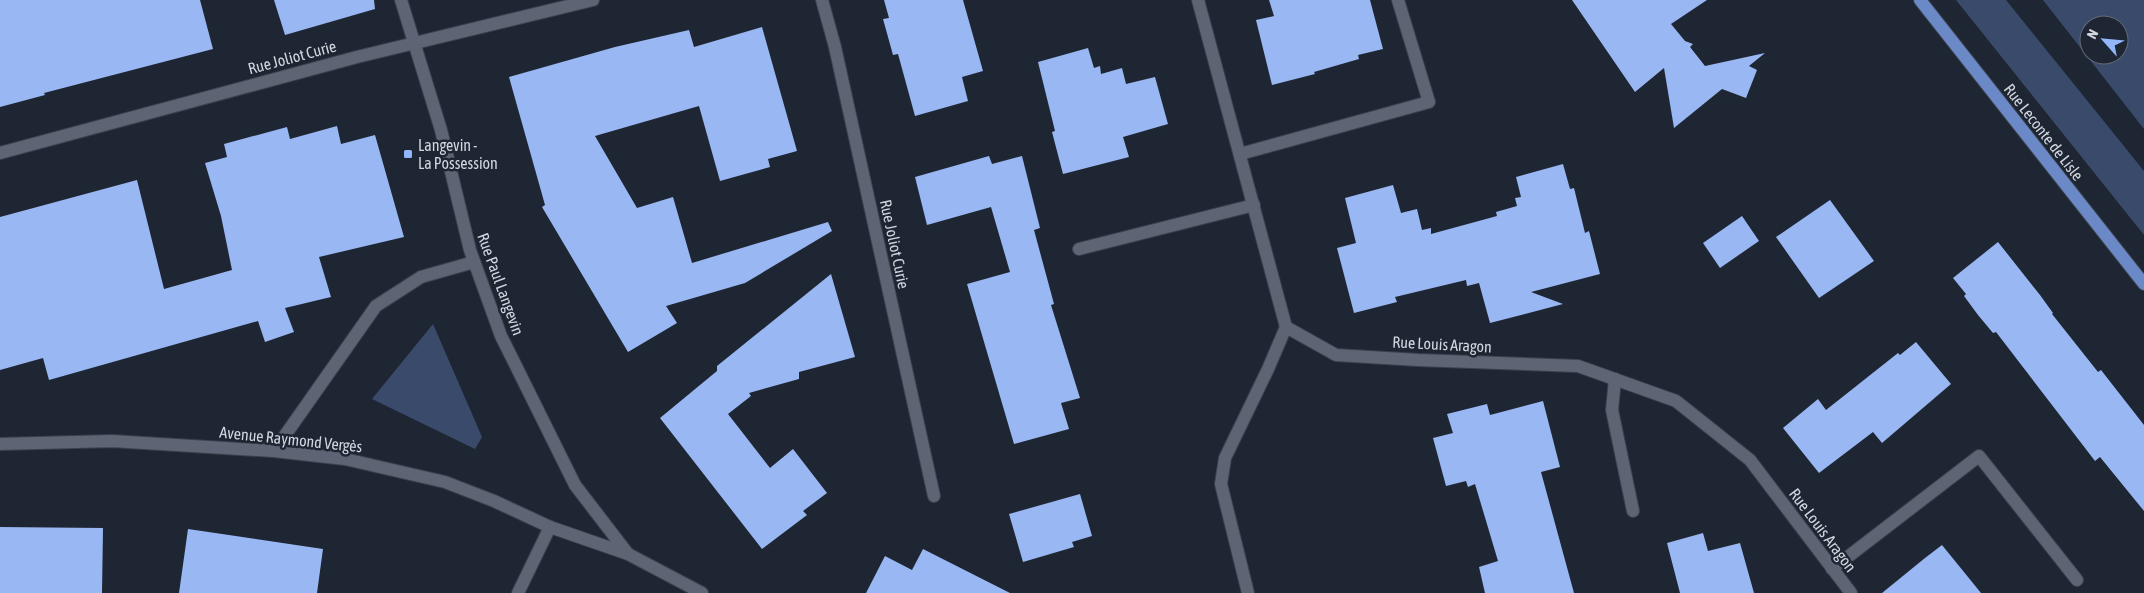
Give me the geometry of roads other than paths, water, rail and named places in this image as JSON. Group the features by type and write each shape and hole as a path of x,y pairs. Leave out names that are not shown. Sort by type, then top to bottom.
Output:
{"main road":[{"name":"Rue Leconte de Lisle","path":"1920,0 2143,281"}],"street":[{"name":"Rue Paul Langevin","path":"401,0 441,130 474,262 501,336 575,485 628,554"},
{"name":"Rue Joliot Curie","path":"0,153 414,42 593,0"},
{"name":"Rue Joliot Curie","path":"822,0 835,47 934,496"},
{"path":"1198,0 1286,327 1225,458 1221,484 1248,593"},
{"path":"1240,154 1428,102 1398,0"},
{"path":"1079,249 1254,205"},
{"path":"274,451 376,306 421,277 474,262"},
{"name":"Rue Louis Aragon","path":"1286,327 1336,355 1578,366 1676,401 1750,460 1851,593"},
{"path":"1615,379 1612,410 1633,511"},
{"name":"Avenue Raymond Vergès","path":"0,444 112,441 274,451 345,459 445,482 550,527 628,554 702,593"},
{"path":"1832,569 1979,456 2077,580"},
{"path":"518,593 550,527"}],"place":[{"name":"Langevin - La Possession","path":"408,154"}]}
